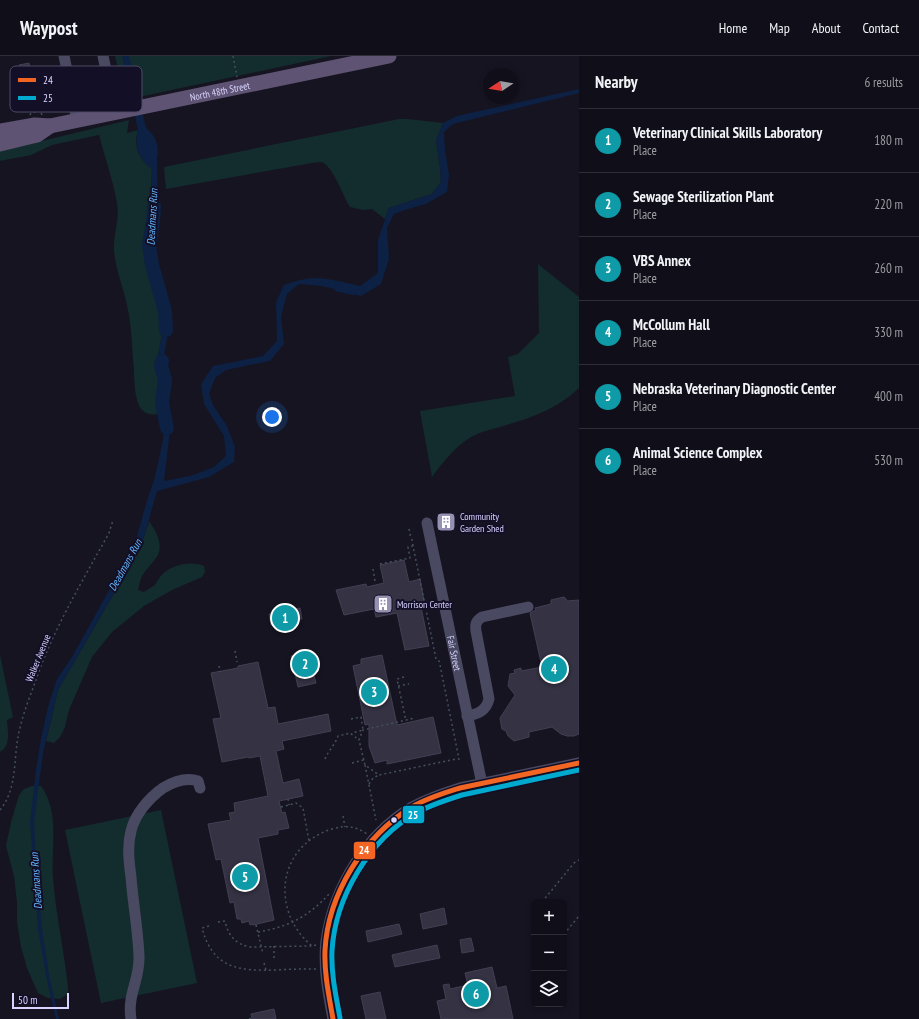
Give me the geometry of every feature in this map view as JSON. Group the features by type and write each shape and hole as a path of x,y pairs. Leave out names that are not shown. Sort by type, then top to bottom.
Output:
{"main road":[{"name":"North 48th Street","path":"142,107 370,58 389,56"},
{"name":"North 48th Street","path":"1,136 37,135 50,126 116,112"}],"lane":[{"path":"64,56 66,66"},
{"path":"103,56 106,66"},
{"path":"75,112 77,120"},
{"name":"Fair Street","path":"427,523 482,784"},
{"path":"468,716 476,714 486,708 489,699 475,625 477,621 482,617 528,607"},
{"path":"333,1019 327,987 326,941 335,904 350,872 368,846 378,835 412,808 446,792 579,763"},
{"path":"131,1019 130,1003 137,978 139,956 129,857 131,831 139,813 146,804 159,791 167,786 182,780 190,779 198,781 200,788"}],"path":[{"path":"233,56 237,77"},
{"name":"Walker Avenue","path":"0,810 5,803 11,787 15,769 19,732 40,670 60,622 109,533 113,520"},
{"path":"369,784 373,778 379,775 459,759 440,665 439,661 436,659 409,529"},
{"path":"380,564 410,558 408,547 413,546"},
{"path":"372,569 375,581"},
{"path":"235,651 237,662"},
{"path":"219,666 220,672"},
{"path":"404,677 397,679 406,720"},
{"path":"398,686 409,684"},
{"path":"351,719 361,717 363,730 360,740 376,820"},
{"path":"325,759 338,736 415,718"},
{"path":"350,733 360,740"},
{"path":"352,763 364,760"},
{"path":"365,765 379,775"},
{"path":"288,799 289,805"},
{"path":"281,807 296,804 303,808 310,841"},
{"path":"343,816 345,827"},
{"path":"312,946 301,936 293,923 286,900 286,875 295,855 310,841 328,831 345,827 356,827 368,835"},
{"path":"544,899 574,863 579,860"},
{"path":"258,932 281,928 293,923 315,908 331,892"},
{"path":"567,930 579,916"},
{"path":"218,922 225,921 228,932 234,940 239,944 250,947 319,945"},
{"path":"256,925 262,954"},
{"path":"209,926 202,928 209,947 222,961 239,969 252,971 318,969"},
{"path":"274,946 274,958"},
{"path":"264,963 266,970"}],"green space":[{"path":"115,56 331,56 142,96 142,66 117,66"},
{"path":"399,119 443,123 436,141 441,182 432,194 389,208 385,219 372,209 363,210 350,207 333,174 325,164 321,162 166,189 164,167"},
{"path":"129,120 127,133 138,130 136,142 138,152 147,165 152,169 150,219 155,230 146,251 164,323 157,362 164,412 156,414 144,412 136,397 130,322 114,251 118,209 99,135 52,145 31,155 0,161 0,151"},
{"path":"538,264 579,297 579,388 562,402 543,412 524,420 482,432 471,437 450,455 432,477 420,411 515,396 508,357 518,354 539,333"},
{"path":"149,521 157,534 160,549 159,554 141,578 138,590 144,592 155,585 165,572 179,565 199,564 204,566 205,572 202,577 172,590 144,606 112,632 92,657 69,710 65,727 60,737 54,743 46,741 58,690 132,562 144,537"},
{"path":"0,655 13,717 7,720 7,742 4,749 0,752"},
{"path":"32,786 41,786 51,807 53,819 53,878 68,987 68,994 60,999 48,998 38,993 27,968 21,947 17,922 17,902 14,876 6,846 19,795 24,789"},
{"path":"161,810 197,983 101,1003 65,830"}],"water":[{"path":"122,56 129,56 131,66 124,66"},
{"path":"579,89 579,93 453,124 444,132 449,175 447,192 426,204 394,214 387,228 389,259 381,284 361,296 322,286 299,284 287,294 281,317 284,344 270,361 226,370 215,378 209,394 213,405 227,426 235,447 234,462 209,477 157,491 144,537 132,562 58,690 43,753 34,822 42,928 49,975 59,1019 56,1019 48,986 38,929 30,822 41,739 48,707 57,679 72,657 133,550 155,477 163,440 164,411 157,362 164,323 146,251 154,230 150,219 152,169 141,157 137,147 138,130 134,112 142,111 146,128 154,137 158,149 158,236 152,249 160,292 169,326 163,362 166,405 170,430 164,481 190,476 214,467 226,456 224,436 204,404 201,384 213,366 263,356 277,341 276,302 284,285 305,279 322,278 360,286 378,273 378,240 389,208 432,194 441,182 436,141 443,123 457,116 511,104 519,104 519,102"}],"building":[{"path":"29,63 30,66 19,66"},
{"name":"Community Garden Shed","path":"453,517 454,524 439,527 438,520"},
{"name":"Morrison Center","path":"404,560 409,582 420,579 425,606 421,607 429,646 405,650 397,613 376,617 374,609 344,615 336,590 366,584 367,587 384,583 380,565"},
{"path":"564,597 567,601 579,600 579,734 567,736 561,734 552,727 529,732 529,737 514,741 508,736 506,731 502,729 500,718 515,695 508,686 510,674 515,673 514,670 521,668 521,671 542,667 530,613 536,610 535,608 551,604 551,600"},
{"path":"300,608 302,619 289,621 290,626 280,628 279,624 271,625 269,614"},
{"path":"309,652 310,657 315,656 319,671 313,672 316,683 298,687 291,656"},
{"path":"382,655 397,725 433,717 441,753 387,764 387,760 375,763 369,746 369,724 365,725 353,666 361,664 361,659"},
{"path":"258,662 268,708 275,707 278,724 328,714 331,731 282,741 284,749 276,751 283,783 299,779 303,796 279,801 282,813 285,812 289,828 278,830 278,834 258,838 274,920 250,925 249,921 242,923 241,919 237,919 234,902 230,903 221,859 216,860 208,824 231,820 229,813 235,812 234,803 268,796 260,756 222,762 213,719 221,718 211,673 238,668 238,666"},
{"path":"444,908 447,924 423,929 420,914"},
{"path":"399,924 402,934 368,942 366,931"},
{"path":"471,938 474,951 462,953 460,940"},
{"path":"437,945 440,958 395,967 392,955"},
{"path":"492,967 497,988 506,986 513,1019 441,1019 437,1001 446,999 443,985 449,984 450,989 468,985 465,973"},
{"path":"380,992 386,1019 366,1019 361,996"},
{"path":"274,1009 276,1019 252,1019 251,1014"}],"waterway":[{"name":"Deadmans Run","path":"154,207 149,245 152,265 165,311 166,330"},
{"path":"336,290 354,294"},
{"name":"Deadmans Run","path":"162,361 161,366 165,380 162,403 167,428"}],"transit line":[{"name":"24","path":"333,1019 325,967 325,950 333,908 341,888 352,868 364,850 379,834 395,819 412,807 442,794 460,788 579,763"},
{"name":"25","path":"340,1018 332,968 332,951 340,910 348,890 358,872 370,854 384,838 399,824 416,813 444,801 462,795 579,770"}],"place":[{"name":"Community Garden Shed","path":"446,522"},
{"name":"Morrison Center","path":"383,604"},
{"name":"Veterinary Clinical Skills Laboratory","path":"285,618"},
{"name":"Sewage Sterilization Plant","path":"305,664"},
{"name":"McCollum Hall","path":"554,669"},
{"name":"VBS Annex","path":"374,692"},
{"name":"Nebraska Veterinary Diagnostic Center","path":"245,877"},
{"name":"Animal Science Complex","path":"476,994"}]}
